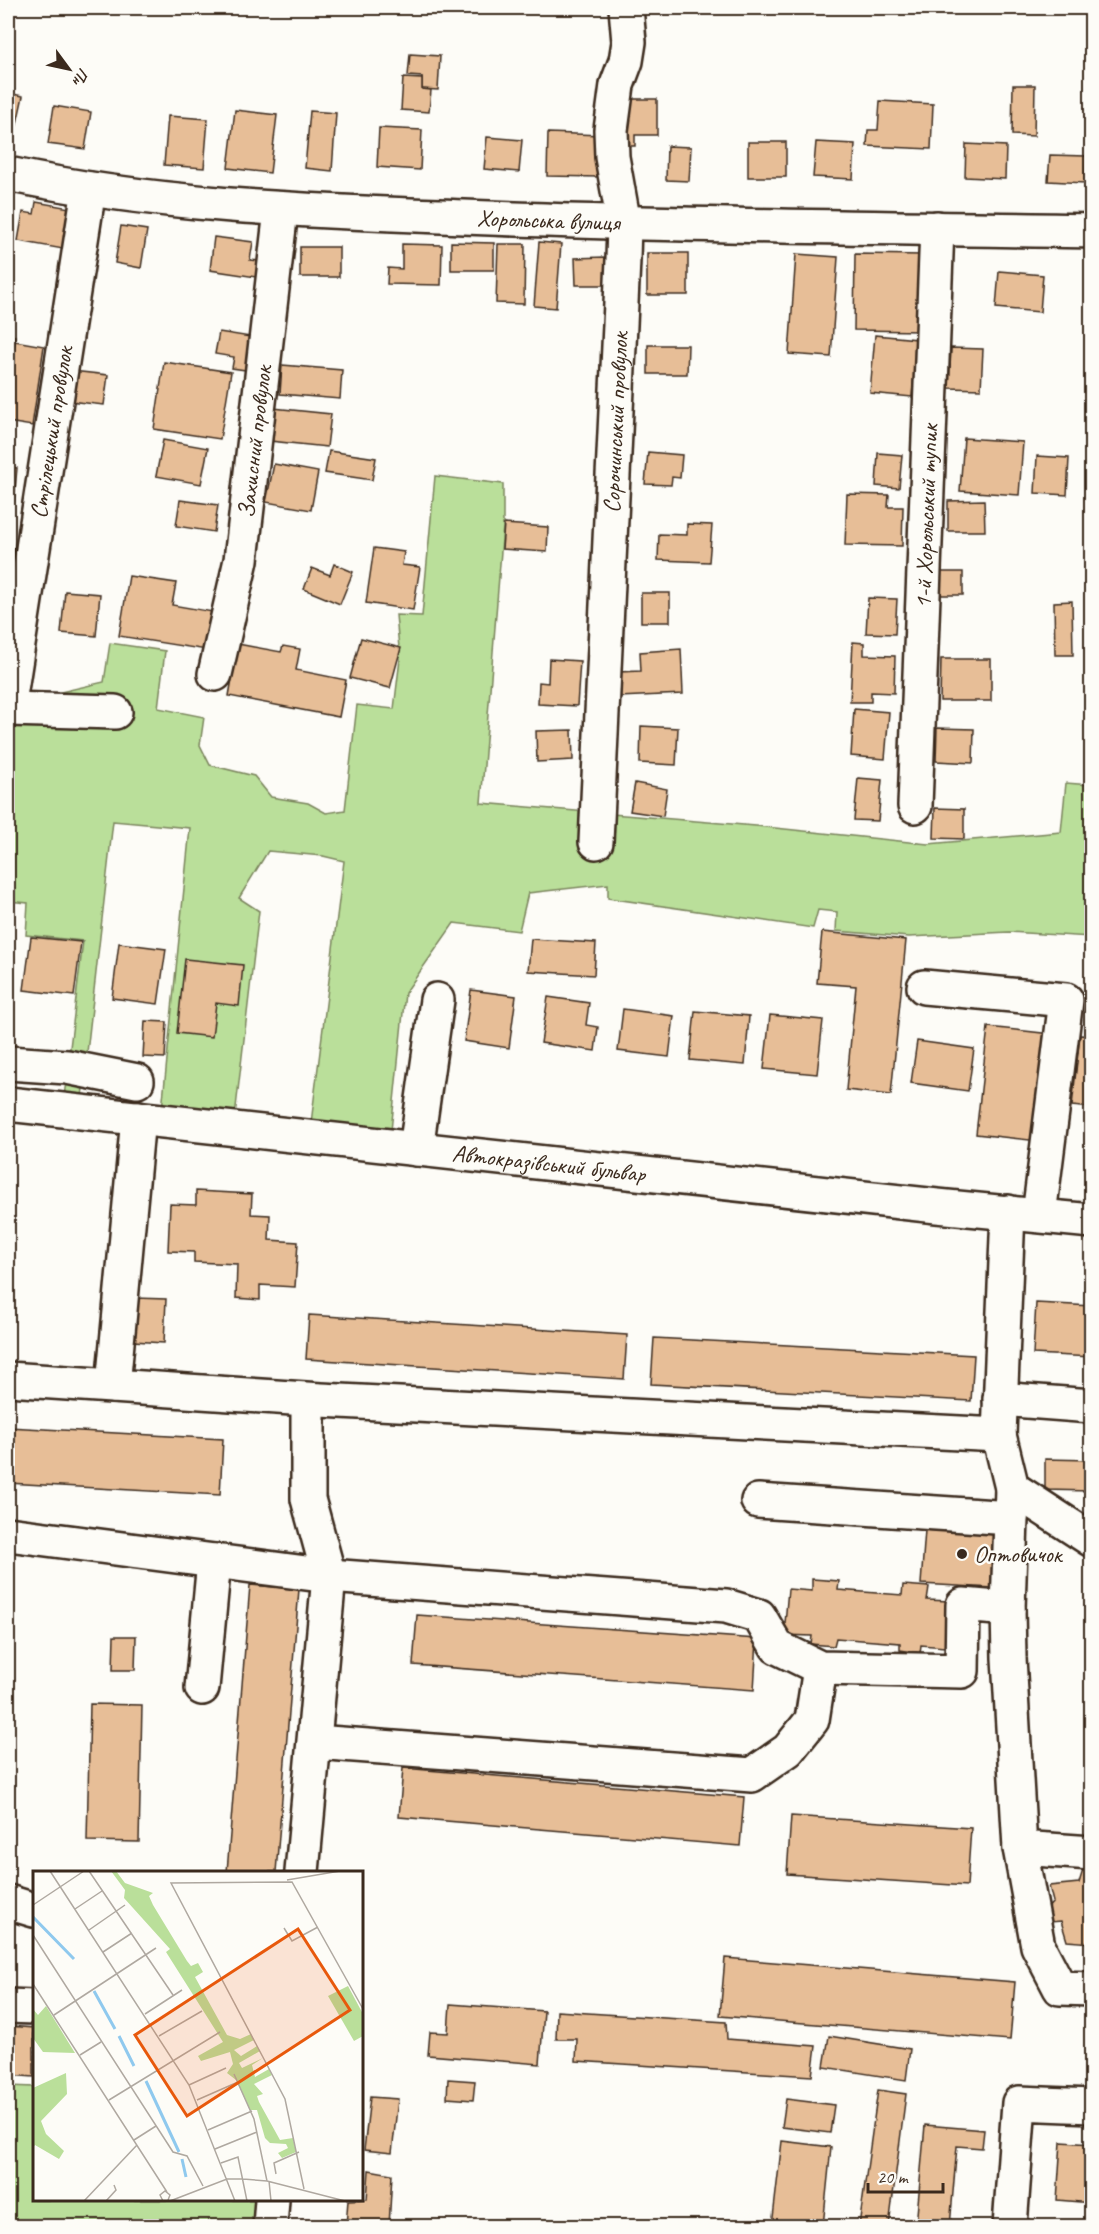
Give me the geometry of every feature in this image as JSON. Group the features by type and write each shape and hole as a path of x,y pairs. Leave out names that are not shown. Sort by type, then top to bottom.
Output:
{"street":[{"name":"Сорочинський провулок","path":"596,842 624,224 612,157 611,130 617,85 626,61 629,42 626,8"},
{"name":"Хорольська вулиця","path":"8,174 68,187 280,210 624,224 1092,231"},
{"name":"Стрілецький провулок","path":"8,709 89,189"},
{"name":"Захисний провулок","path":"215,674 241,560 280,210"},
{"name":"1-й Хорольський тупик","path":"915,806 937,228"},
{"path":"8,709 115,712"},
{"path":"924,987 1066,1000 1023,1214 1000,1400 999,1435 1012,1503 1008,1609 1009,1658 1020,1848 1038,1946 1060,1988 1092,1989"},
{"path":"416,1149 436,1000"},
{"path":"8,1063 67,1067 137,1081"},
{"name":"Автокразівський бульвар","path":"8,1104 1092,1221"},
{"path":"113,1386 138,1118"},
{"path":"8,1379 308,1400 999,1435"},
{"path":"302,1871 329,1576 308,1499 308,1400"},
{"path":"1000,1400 1092,1406"},
{"path":"758,1501 1012,1503 1092,1540"},
{"path":"8,1534 329,1576 726,1606 759,1616 777,1647 820,1668 962,1671 963,1605 1008,1609"},
{"path":"202,1688 214,1561"},
{"path":"315,1742 752,1775 788,1750 812,1720 820,1668"},
{"path":"1020,1848 1092,1853"},
{"path":"8,1902 33,1910"},
{"path":"8,2006 33,2007"},
{"path":"1010,2226 1019,2103 1092,2106"},
{"path":"270,2226 272,2201"}],"green space":[{"path":"435,476 503,484 503,526 481,803 756,826 928,844 1061,832 1066,783 1091,785 1091,937 1009,932 909,937 836,931 837,912 818,910 813,928 608,898 608,884 528,893 519,931 454,923 405,993 391,1131 311,1123 344,861 323,856 268,851 239,898 259,911 235,1116 162,1110 190,828 113,821 82,1097 64,1097 83,941 26,935 28,903 8,901 8,694 35,698 104,682 110,643 165,651 158,708 204,717 200,745 210,765 254,776 271,797 308,803 326,813 345,810 357,705 394,709 400,659 396,615 422,616"},
{"path":"8,2086 33,2087 33,2201 260,2201 257,2226 8,2226"}],"building":[{"path":"410,54 440,56 438,90 422,89 422,77 408,76"},
{"path":"403,78 422,79 422,89 431,90 429,112 401,110"},
{"path":"1013,85 1035,85 1034,136 1012,135"},
{"path":"8,93 23,96 14,137 8,135"},
{"path":"621,99 657,99 657,135 635,135 635,146 621,146"},
{"path":"880,101 933,104 931,149 867,146 868,130 878,130"},
{"path":"54,106 91,112 85,149 48,144"},
{"path":"235,110 277,115 270,173 228,168"},
{"path":"310,111 336,113 332,171 305,168"},
{"path":"168,116 208,119 204,168 164,165"},
{"path":"379,128 422,130 420,170 377,167"},
{"path":"548,133 601,135 599,177 547,176"},
{"path":"487,137 522,140 519,172 484,169"},
{"path":"748,142 786,142 786,177 748,177"},
{"path":"816,142 855,144 853,179 813,177"},
{"path":"966,144 1006,146 1005,179 965,177"},
{"path":"667,146 691,147 689,181 666,180"},
{"path":"1050,155 1086,156 1085,183 1048,181"},
{"path":"36,202 70,208 63,249 18,241 23,212 34,214"},
{"path":"121,226 147,230 141,268 115,263"},
{"path":"214,237 253,242 250,260 259,261 256,277 210,270"},
{"path":"451,242 494,243 494,270 451,270"},
{"path":"539,242 561,244 556,308 534,306"},
{"path":"402,244 442,245 441,285 387,284 388,268 402,269"},
{"path":"498,244 525,244 524,304 496,303"},
{"path":"300,247 339,247 339,277 300,277"},
{"path":"1090,250 1092,250 1092,313 1089,313"},
{"path":"647,253 688,253 688,295 647,295"},
{"path":"796,254 838,257 831,357 789,354"},
{"path":"855,254 923,255 922,331 854,330"},
{"path":"605,257 605,285 576,285 575,258"},
{"path":"999,271 1043,275 1040,312 996,308"},
{"path":"219,332 257,338 252,371 232,368 234,357 215,354"},
{"path":"8,334 15,336 8,366"},
{"path":"875,335 917,339 912,397 870,393"},
{"path":"15,341 44,346 32,426 8,422 8,390"},
{"path":"648,345 688,345 687,374 648,374"},
{"path":"951,348 983,349 981,389 949,388"},
{"path":"164,362 231,372 220,439 154,429"},
{"path":"282,365 342,370 340,399 280,394"},
{"path":"63,370 108,375 104,405 60,400"},
{"path":"273,408 331,414 327,447 270,441"},
{"path":"964,438 1023,442 1019,495 960,491"},
{"path":"163,440 208,448 201,484 156,476"},
{"path":"329,451 376,458 372,480 325,473"},
{"path":"648,452 682,455 680,478 672,477 671,485 645,484"},
{"path":"878,453 902,455 899,488 876,486"},
{"path":"1037,456 1069,458 1067,495 1035,493"},
{"path":"274,464 318,472 311,510 266,502"},
{"path":"8,467 17,468 14,501 8,500"},
{"path":"847,494 889,495 888,507 903,507 902,546 845,545"},
{"path":"180,500 218,505 214,532 176,526"},
{"path":"984,500 985,531 948,531 948,501"},
{"path":"504,524 548,527 547,552 502,549"},
{"path":"687,524 712,525 709,562 658,560 659,534 687,535"},
{"path":"374,548 404,552 402,565 420,567 413,610 366,603"},
{"path":"334,564 353,572 340,604 304,589 312,568 330,575"},
{"path":"936,572 963,572 963,595 936,595"},
{"path":"129,576 176,583 172,605 219,613 213,651 119,636"},
{"path":"65,591 100,594 96,636 61,633"},
{"path":"641,593 670,593 670,622 641,622"},
{"path":"868,598 897,599 895,634 866,633"},
{"path":"1072,601 1073,655 1055,655 1054,602"},
{"path":"361,638 401,648 390,688 350,678"},
{"path":"853,642 864,643 864,655 895,656 894,693 871,692 871,702 850,702"},
{"path":"238,644 281,652 283,646 300,649 296,670 346,680 339,717 229,696"},
{"path":"681,649 683,694 619,697 618,672 641,671 640,652"},
{"path":"549,659 580,661 577,706 538,704 539,682 548,683"},
{"path":"941,659 991,659 991,701 940,701"},
{"path":"854,709 889,712 885,759 851,756"},
{"path":"641,726 678,728 676,765 640,763"},
{"path":"937,728 974,729 973,763 936,761"},
{"path":"572,730 573,760 537,762 536,731"},
{"path":"858,778 882,780 878,821 854,820"},
{"path":"635,783 667,789 663,816 630,811"},
{"path":"935,808 964,809 964,839 934,838"},
{"path":"822,932 906,940 891,1095 846,1090 856,986 817,983"},
{"path":"31,937 81,942 74,996 24,990"},
{"path":"531,939 596,943 594,975 528,971"},
{"path":"119,943 166,949 158,1004 112,998"},
{"path":"185,959 243,965 239,1006 216,1003 212,1037 177,1033"},
{"path":"471,990 516,996 509,1048 464,1041"},
{"path":"548,997 589,1003 586,1025 598,1027 595,1051 541,1043"},
{"path":"623,1009 674,1016 669,1057 618,1051"},
{"path":"695,1011 749,1016 745,1065 690,1060"},
{"path":"770,1015 823,1020 817,1074 764,1069"},
{"path":"145,1021 167,1022 165,1058 143,1057"},
{"path":"988,1027 1051,1034 1039,1141 976,1134"},
{"path":"1080,1035 1092,1036 1092,1108 1072,1106"},
{"path":"917,1041 974,1049 968,1091 911,1083"},
{"path":"196,1191 252,1194 251,1214 270,1215 269,1240 298,1242 295,1287 260,1285 260,1300 236,1298 237,1264 194,1262 194,1252 168,1251 170,1204 196,1205"},
{"path":"135,1298 166,1299 164,1343 133,1341"},
{"path":"1036,1303 1092,1306 1092,1357 1033,1354"},
{"path":"309,1315 627,1335 624,1379 306,1359"},
{"path":"654,1338 974,1355 971,1401 651,1384"},
{"path":"8,1427 223,1439 220,1495 8,1483"},
{"path":"1045,1459 1092,1460 1092,1491 1045,1490"},
{"path":"925,1530 998,1534 994,1588 921,1584"},
{"path":"812,1579 839,1581 838,1590 902,1595 903,1585 929,1587 927,1600 949,1601 945,1647 921,1645 920,1653 900,1650 900,1643 836,1638 834,1646 811,1644 812,1636 784,1635 788,1589 812,1591"},
{"path":"250,1585 299,1589 276,1871 227,1871"},
{"path":"417,1615 757,1639 754,1690 413,1665"},
{"path":"114,1636 136,1636 135,1670 113,1670"},
{"path":"90,1704 142,1705 139,1842 87,1841"},
{"path":"403,1768 744,1797 740,1846 399,1817"},
{"path":"791,1816 971,1828 967,1886 787,1874"},
{"path":"1083,1870 1092,1871 1092,1943 1067,1941 1061,1921 1050,1922 1046,1910 1053,1902 1049,1886 1079,1883"},
{"path":"725,1958 1015,1982 1010,2040 720,2016"},
{"path":"450,2004 544,2011 540,2064 428,2055 430,2032 448,2033"},
{"path":"557,2011 726,2022 727,2039 816,2046 812,2076 576,2061 577,2039 556,2039"},
{"path":"8,2026 33,2028 33,2077 8,2075"},
{"path":"829,2036 910,2049 906,2080 824,2067"},
{"path":"448,2079 475,2081 473,2100 447,2098"},
{"path":"878,2090 906,2094 889,2226 859,2226"},
{"path":"370,2097 398,2099 392,2153 364,2150"},
{"path":"786,2099 834,2105 830,2133 782,2127"},
{"path":"925,2125 984,2130 982,2148 957,2146 950,2226 916,2226"},
{"path":"782,2141 831,2147 823,2226 772,2226"},
{"path":"1061,2142 1092,2144 1092,2203 1057,2200"},
{"path":"369,2170 392,2174 389,2226 346,2226 348,2201 367,2199"}],"place":[{"name":"Оптовичок","path":"962,1554"}]}
